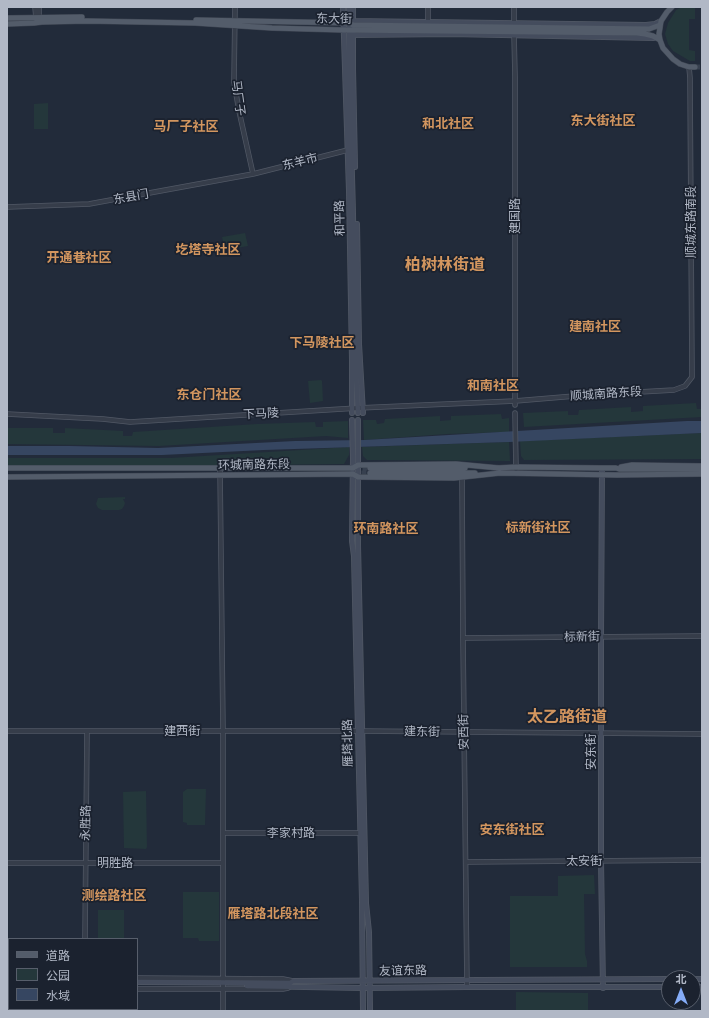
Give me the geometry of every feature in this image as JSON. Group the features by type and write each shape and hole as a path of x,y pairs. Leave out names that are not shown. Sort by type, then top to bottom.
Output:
{"main road":[{"path":"343,7 349,27"},
{"path":"349,7 349,27"},
{"path":"349,27 353,7"},
{"path":"672,7 667,12 661,23 658,39 663,48 673,59 680,64 695,67"},
{"name":"东大街","path":"7,18 81,17 349,27 514,29 649,29 661,23"},
{"name":"东大街","path":"7,24 87,21 235,23"},
{"name":"东大街","path":"349,27 428,24 514,29 637,33 653,36 658,39"},
{"name":"和平路","path":"349,27 345,75 348,150 352,411"},
{"name":"和平路","path":"349,27 355,347 360,410"},
{"path":"352,420 355,433 356,458 352,474"},
{"path":"355,433 358,420"},
{"name":"环城南路东段","path":"7,468 220,468 456,464 516,473 617,475 702,474"},
{"name":"环城南路东段","path":"616,468 632,465 702,466"},
{"name":"雁塔北路","path":"355,466 358,477 360,833 363,1011"},
{"name":"环城南路东段","path":"7,477 352,474 358,477 462,477 516,467 702,469"},
{"name":"安东街","path":"602,468 600,636 603,988"},
{"name":"环城南路东段","path":"370,471 500,471"},
{"name":"雁塔北路","path":"352,474 352,541 354,556 366,903 371,982 370,1011"},
{"name":"环城南路东段","path":"617,475 633,478 702,478"},
{"name":"友谊东路","path":"138,983 292,984 467,980 661,979"},
{"name":"友谊东路","path":"292,984 363,988 661,987"}],"street":[{"path":"36,7 37,18"},
{"path":"37,18 39,7"},
{"name":"马厂子","path":"235,7 234,82 253,174"},
{"path":"428,7 428,24"},
{"name":"建国路","path":"514,7 515,403"},
{"name":"顺城东路南段","path":"689,67 692,377"},
{"name":"东羊市","path":"253,174 348,150"},
{"name":"东县门","path":"7,207 89,204 253,174"},
{"name":"顺城南路东段","path":"515,403 587,395 674,390 685,386 692,377"},
{"name":"下马陵","path":"7,414 103,419 130,422 515,403"},
{"path":"515,413 516,473"},
{"path":"220,468 223,731 222,1011"},
{"name":"安西街","path":"462,477 467,987"},
{"name":"标新街","path":"463,638 702,636"},
{"name":"建西街","path":"7,731 360,731"},
{"name":"永胜路","path":"85,938 87,731"},
{"name":"建东街","path":"360,731 702,734"},
{"name":"李家村路","path":"223,833 360,833"},
{"name":"太安街","path":"466,862 702,860"},
{"name":"明胜路","path":"7,863 223,863"},
{"path":"138,978 223,984"},
{"path":"138,989 283,979 292,984"}],"green space":[{"path":"682,7 695,7 695,19 689,19 689,50 695,51 695,61 690,61 673,51 668,44 665,34 668,23 676,10"},
{"path":"48,103 48,129 34,129 34,104"},
{"path":"245,233 248,246 225,250 222,237"},
{"path":"321,380 323,401 310,403 308,381"},
{"path":"696,403 697,409 702,409 702,417 524,427 523,413 568,411 568,415 578,415 579,410 631,407 631,412 643,411 643,406"},
{"path":"501,414 502,419 509,418 509,432 447,434 364,440 363,420 376,420 377,424 384,423 385,419 440,416 440,421 451,420 451,416"},
{"path":"348,421 348,438 326,436 159,446 7,444 7,428 53,428 53,433 65,433 65,428 123,431 123,436 132,436 133,432 257,424 315,422 316,427 323,427 323,422"},
{"path":"702,433 702,459 524,460 521,456 520,441"},
{"path":"509,442 510,461 367,460 363,456 362,447"},
{"path":"349,447 349,455 344,464 7,468 7,458 171,458"},
{"path":"125,497 125,499 123,499 125,503 124,506 119,510 102,510 98,508 96,504 98,498"},
{"path":"187,789 206,789 205,825 187,825 187,823 183,822 183,792"},
{"path":"146,791 147,847 146,849 124,848 123,792"},
{"path":"594,875 595,894 584,894 585,954 587,967 510,967 510,896 558,896 558,876"},
{"path":"183,892 219,892 219,941 199,941 198,938 183,938"},
{"path":"98,910 124,910 124,938 98,938"},
{"path":"516,992 588,993 588,1011 516,1011"}],"water":[{"path":"702,421 702,433 162,455 7,455 7,446 158,448 295,441 364,440"}],"tunnel":[{"path":"695,67 702,67"},
{"path":"355,468 370,468"},
{"path":"354,473 370,473"}],"district":[{"name":"东大街社区","path":"603,121"},
{"name":"和北社区","path":"448,124"},
{"name":"马厂子社区","path":"186,127"},
{"name":"圪塔寺社区","path":"208,250"},
{"name":"开通巷社区","path":"79,258"},
{"name":"柏树林街道","path":"445,265"},
{"name":"建南社区","path":"595,327"},
{"name":"下马陵社区","path":"322,343"},
{"name":"和南社区","path":"493,386"},
{"name":"东仓门社区","path":"209,395"},
{"name":"标新街社区","path":"538,528"},
{"name":"环南路社区","path":"386,529"},
{"name":"太乙路街道","path":"567,717"},
{"name":"安东街社区","path":"512,830"},
{"name":"测绘路社区","path":"114,896"},
{"name":"雁塔路北段社区","path":"273,914"}]}
